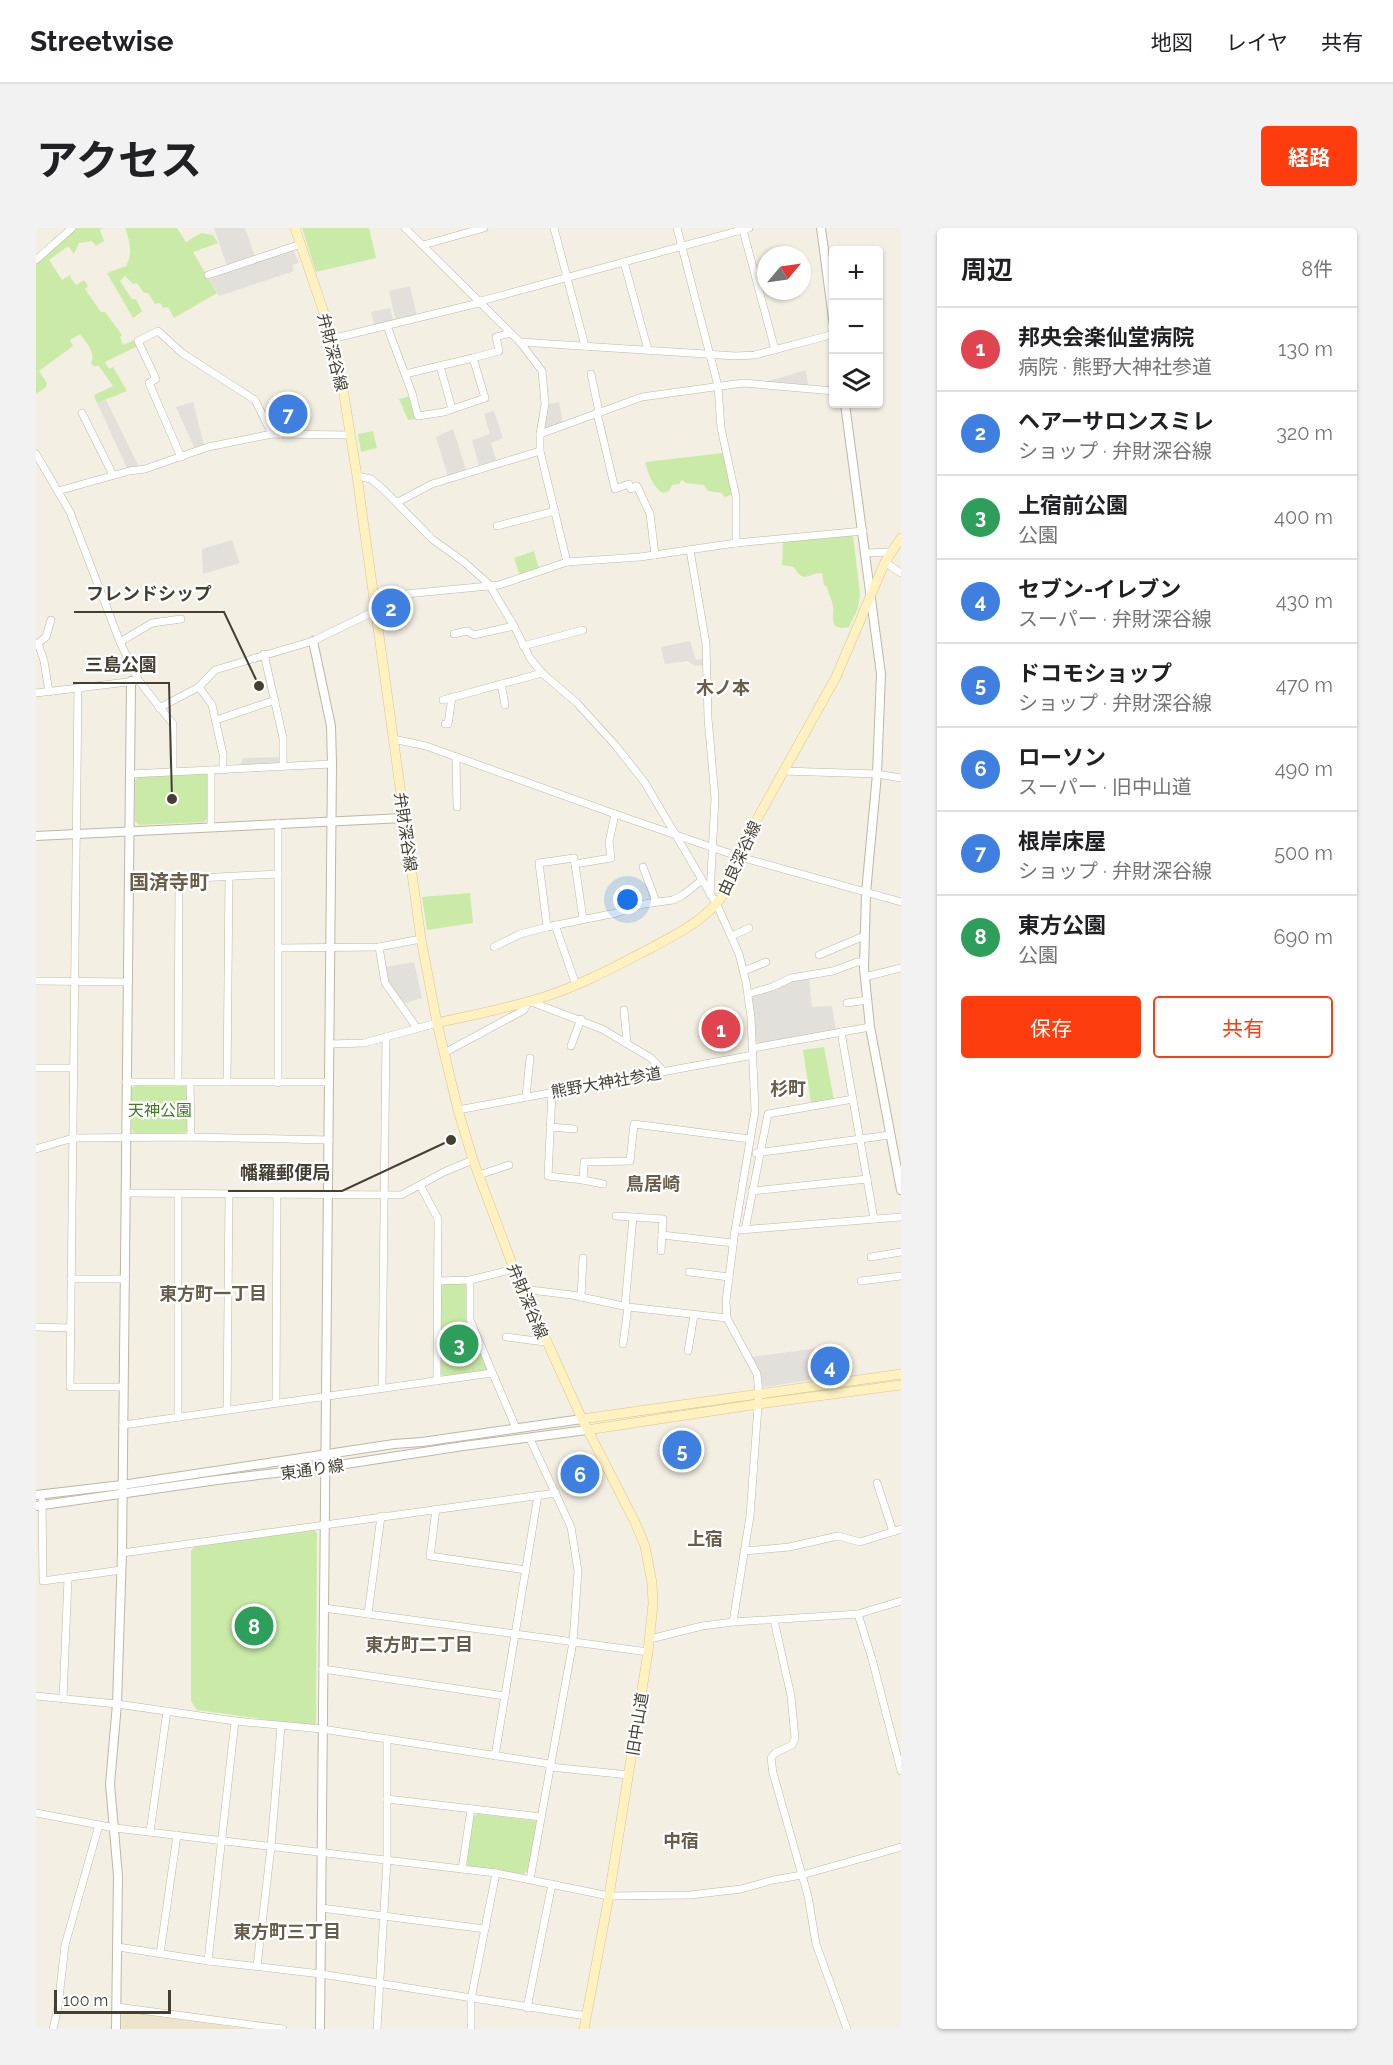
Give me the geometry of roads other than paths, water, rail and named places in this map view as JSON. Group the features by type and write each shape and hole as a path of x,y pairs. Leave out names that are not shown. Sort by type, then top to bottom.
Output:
{"main road":[{"name":"弁財深谷線","path":"295,228 331,339 343,389 421,939 444,1053 473,1160 514,1269 545,1342 587,1430"},
{"name":"由良深谷線","path":"437,1023 529,1001 576,985 687,928 717,905 783,771 836,677 885,562 901,538"},
{"path":"582,1419 901,1374"},
{"path":"587,1430 901,1385"},
{"name":"旧中山道","path":"584,2029 609,1896 650,1639 652,1583 645,1546 635,1522 587,1430"}],"street":[{"path":"405,228 478,303 520,342 542,371 545,404 540,451 567,562"},
{"path":"423,245 484,228"},
{"path":"554,228 585,346"},
{"path":"677,228 718,386 721,428 736,497 736,543"},
{"path":"821,228 831,300"},
{"path":"36,260 70,229"},
{"path":"331,339 478,303 682,247 728,231 746,229 775,350"},
{"path":"208,274 301,244"},
{"path":"624,262 648,350"},
{"path":"387,326 418,416 452,409 485,398 473,358"},
{"path":"181,457 149,383 156,379 138,341 158,331 189,358 255,400 272,434"},
{"path":"405,374 499,351 496,337 510,333"},
{"path":"520,342 711,356 755,355 829,335"},
{"path":"440,366 452,409"},
{"path":"591,374 615,489 629,484 631,489 637,486 650,514 655,555"},
{"path":"540,434 642,397 743,383 829,391"},
{"path":"846,408 881,675 877,774 866,893 864,962 870,1027 901,1190"},
{"path":"82,413 112,475"},
{"path":"58,491 112,475 145,469 208,447 272,434 350,435"},
{"path":"398,502 432,484 540,451"},
{"path":"36,454 70,512 135,681 173,724 172,771"},
{"path":"357,476 371,479 398,502 432,539 464,562 491,586 530,658 542,673 574,700 631,764 649,790 717,905 732,936 744,971 753,1051 755,1111 733,1243 727,1318 757,1374 759,1393 750,1507 732,1622"},
{"path":"497,526 555,511"},
{"path":"374,597 502,585 567,562 655,555 736,543 863,531"},
{"path":"690,550 706,644 708,717 715,798 710,894"},
{"path":"866,553 891,552"},
{"path":"885,562 901,573"},
{"path":"159,708 199,687 215,670 313,641 375,611"},
{"path":"120,642 152,623 181,619"},
{"path":"49,692 45,661 38,643 46,637 51,620"},
{"path":"454,634 467,631 474,635 514,626"},
{"path":"523,646 583,630"},
{"path":"313,641 330,715 332,764 320,2029"},
{"path":"264,654 284,738 283,766"},
{"path":"443,700 542,673"},
{"path":"36,693 135,681"},
{"path":"116,2029 118,1876 110,1772 117,1704 122,1553 129,832 135,681"},
{"path":"501,684 505,705"},
{"path":"199,687 212,705 223,754 223,770"},
{"path":"78,688 70,1387 123,1387"},
{"path":"445,723 448,724 452,697"},
{"path":"216,720 274,700"},
{"path":"393,739 426,746 740,857 901,902"},
{"path":"456,757 457,807"},
{"path":"130,774 332,764"},
{"path":"211,770 211,827"},
{"path":"783,771 877,774 901,778"},
{"path":"575,864 610,858 609,843 615,814"},
{"path":"36,836 404,818"},
{"path":"278,823 278,1083"},
{"path":"576,985 551,926 539,863 574,858 583,919"},
{"path":"643,867 656,902"},
{"path":"129,881 278,874"},
{"path":"226,1082 229,877"},
{"path":"177,1082 179,879"},
{"path":"494,947 520,934 672,900 702,880"},
{"path":"732,936 749,928"},
{"path":"819,955 864,936"},
{"path":"278,948 379,947 421,939"},
{"path":"379,947 385,983 417,1028"},
{"path":"744,971 766,962"},
{"path":"748,994 772,987 790,974 833,971 857,962 864,962"},
{"path":"865,976 901,968"},
{"path":"36,981 128,982"},
{"path":"847,1003 867,1000"},
{"path":"444,1053 524,1010 529,1001 581,1020 627,1043 651,1058 664,1072"},
{"path":"624,1010 627,1043"},
{"path":"571,1046 581,1020"},
{"path":"330,1044 364,1043 437,1023"},
{"name":"熊野大神社参道","path":"458,1110 664,1072 870,1027"},
{"path":"841,1032 874,1219"},
{"path":"382,1388 386,1037"},
{"path":"526,1097 530,1058"},
{"path":"36,1068 74,1068"},
{"path":"126,1082 329,1082"},
{"path":"190,1082 191,1137"},
{"path":"552,1092 548,1176 603,1184"},
{"path":"745,1230 768,1114 853,1099"},
{"path":"583,1180 584,1162 630,1161 634,1124 750,1138"},
{"path":"550,1127 574,1129"},
{"path":"748,1154 890,1135"},
{"path":"36,1149 73,1138 191,1137 329,1140"},
{"path":"127,1193 401,1195 446,1171 473,1160"},
{"path":"479,1175 509,1165"},
{"path":"752,1191 867,1179"},
{"path":"420,1185 438,1219 437,1381"},
{"path":"178,1194 178,1417"},
{"path":"227,1410 229,1194"},
{"path":"276,1403 277,1195"},
{"path":"616,1216 663,1219 661,1251"},
{"path":"623,1344 633,1217"},
{"path":"735,1230 901,1217"},
{"path":"662,1235 733,1243"},
{"path":"871,1257 901,1252"},
{"path":"581,1297 582,1258"},
{"path":"438,1281 470,1281 514,1269"},
{"path":"688,1272 729,1277"},
{"path":"861,1281 901,1276"},
{"path":"71,1279 125,1279"},
{"path":"470,1281 470,1320 516,1428"},
{"path":"522,1289 627,1306 727,1318"},
{"path":"688,1350 694,1314"},
{"path":"36,1327 71,1328"},
{"path":"506,1337 545,1342"},
{"path":"123,1425 492,1373"},
{"name":"東通り線","path":"39,1506 122,1489 326,1454 582,1419"},
{"name":"東通り線","path":"39,1494 122,1489 326,1467 587,1430"},
{"path":"530,1439 571,1527 578,1570 573,1642 530,1879"},
{"path":"877,1483 893,1532"},
{"path":"122,1553 556,1493"},
{"path":"39,1494 43,1581 121,1570"},
{"path":"495,1756 538,1495"},
{"path":"436,1509 430,1556 526,1570"},
{"path":"368,1614 381,1516"},
{"path":"744,1551 789,1547 838,1536 860,1542 901,1529"},
{"path":"63,1699 68,1578"},
{"path":"650,1639 702,1626 732,1622 858,1614 901,1601"},
{"path":"324,1608 648,1652"},
{"path":"858,1614 901,1771"},
{"path":"774,1620 791,1696 795,1738 792,1745 775,1753 771,1758 773,1773 808,1896 816,1944 847,2029"},
{"path":"323,1669 505,1696"},
{"path":"36,1696 322,1730 550,1765 628,1774"},
{"path":"150,1832 167,1711"},
{"path":"208,1961 235,1721"},
{"path":"256,1966 271,1847 281,1725"},
{"path":"377,2029 387,1860 387,1739"},
{"path":"387,1799 541,1817"},
{"path":"462,1869 471,1809"},
{"path":"36,1813 115,1828 496,1873 609,1896 690,1895 741,1889 802,1875 901,1847"},
{"path":"53,2029 58,2007 65,1945 99,1825"},
{"path":"160,1954 177,1835"},
{"path":"471,2029 471,1999 496,1873"},
{"path":"527,2008 552,1884"},
{"path":"321,1908 485,1929"},
{"path":"118,1947 208,1961 321,1974 586,2016"},
{"path":"117,2007 283,2029"}],"place":[{"name":"根岸床屋","path":"288,414"},
{"name":"ヘアーサロンスミレ","path":"391,608"},
{"name":"フレンドシップ","path":"259,686"},
{"name":"三島公園","path":"172,799"},
{"name":"邦央会楽仙堂病院","path":"721,1029"},
{"name":"幡羅郵便局","path":"451,1140"},
{"name":"上宿前公園","path":"459,1344"},
{"name":"セブン-イレブン","path":"830,1366"},
{"name":"ドコモショップ","path":"682,1450"},
{"name":"ローソン","path":"580,1474"},
{"name":"東方公園","path":"254,1626"}],"district":[{"name":"木ノ本","path":"723,688"},
{"name":"国済寺町","path":"169,882"},
{"name":"杉町","path":"788,1089"},
{"name":"鳥居崎","path":"653,1184"},
{"name":"東方町一丁目","path":"213,1294"},
{"name":"上宿","path":"705,1539"},
{"name":"東方町二丁目","path":"419,1645"},
{"name":"中宿","path":"681,1841"},
{"name":"東方町三丁目","path":"287,1932"}],"park label":[{"name":"天神公園","path":"160,1110"}]}
